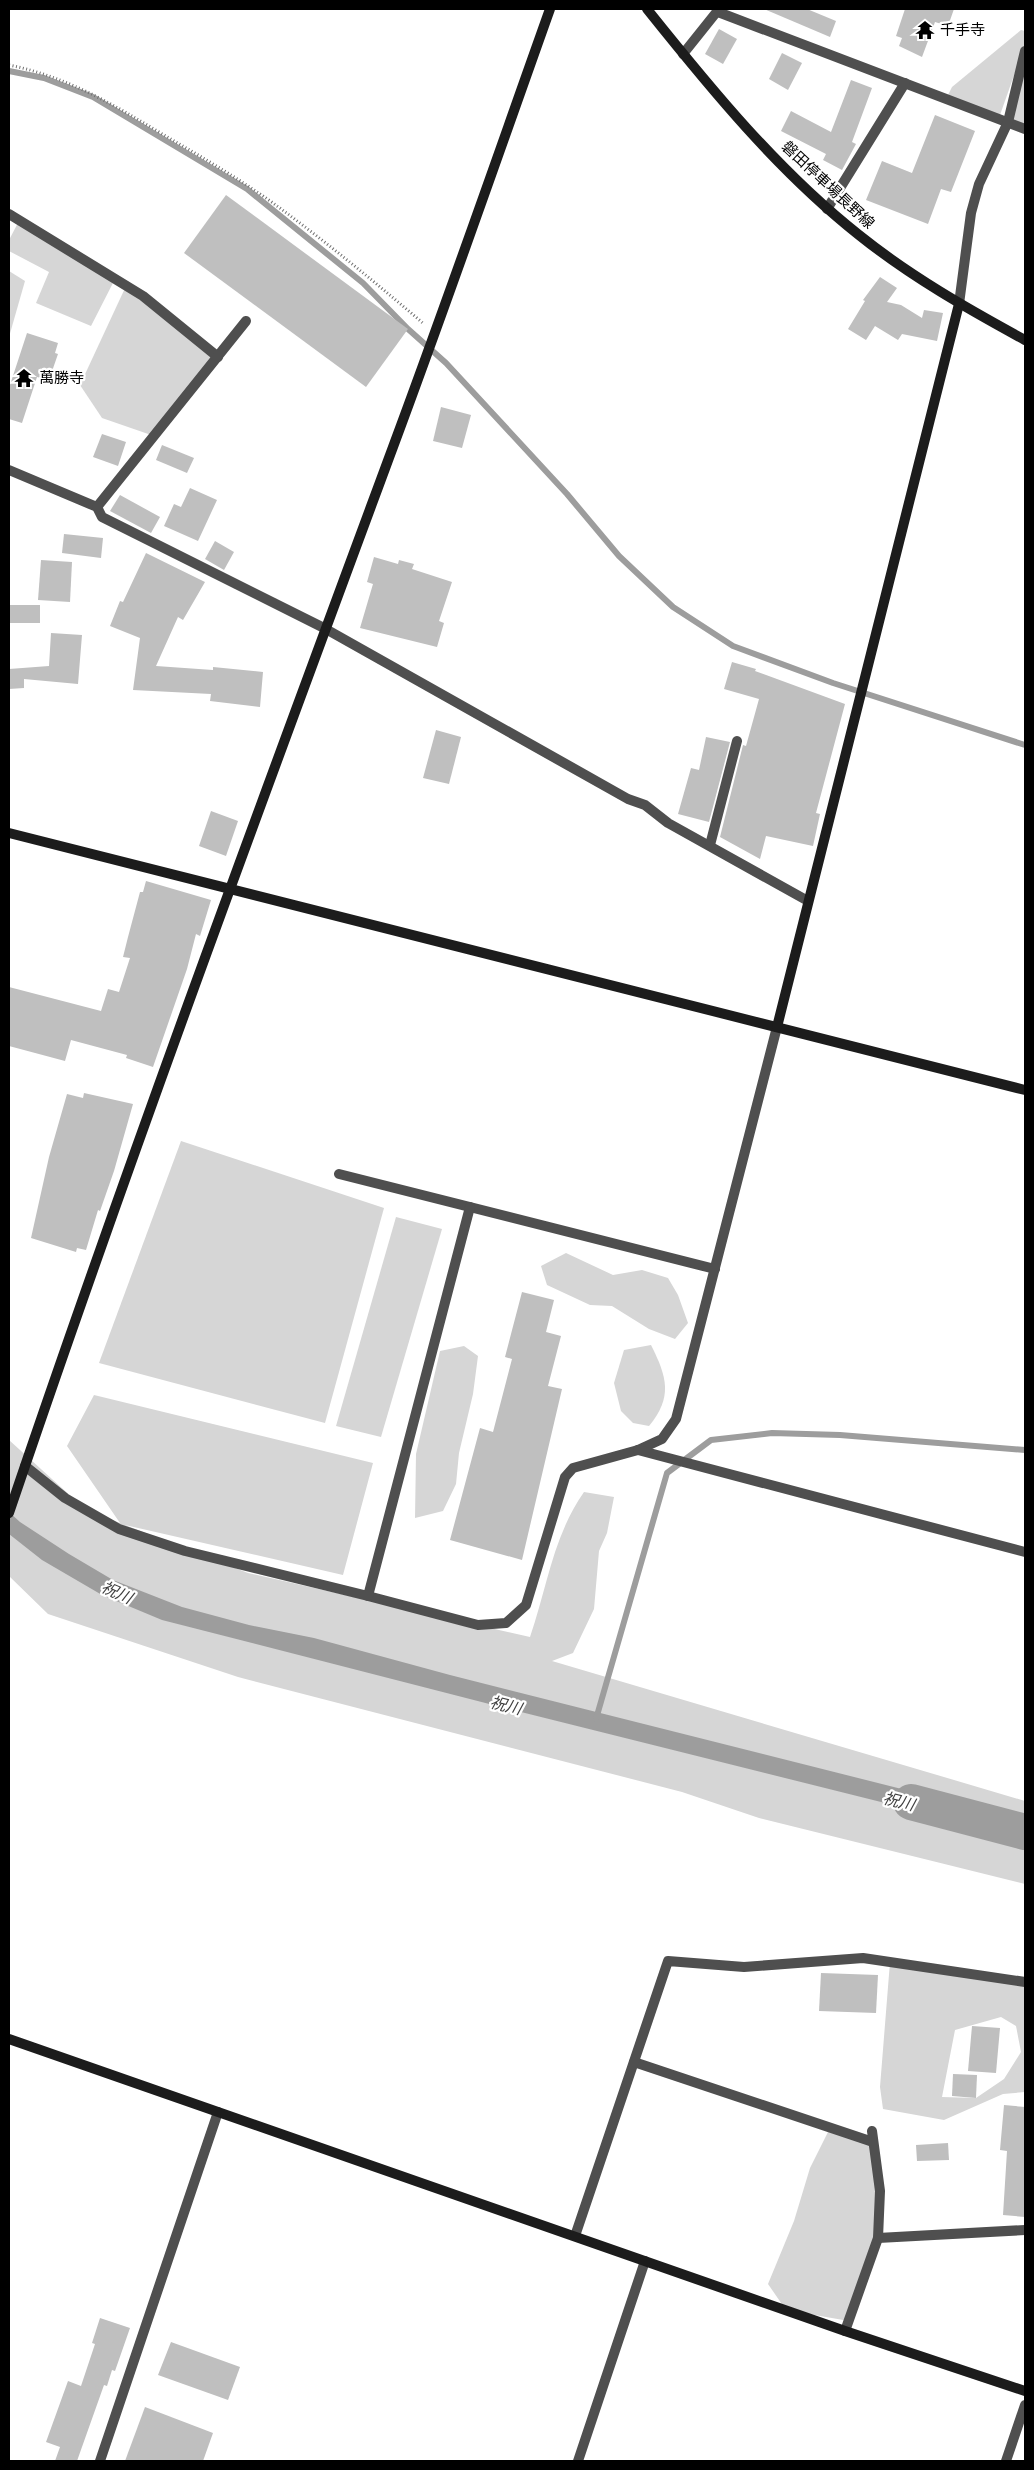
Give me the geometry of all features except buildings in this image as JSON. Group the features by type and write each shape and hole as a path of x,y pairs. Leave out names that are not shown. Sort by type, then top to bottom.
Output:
{"street":[{"path":"9,1513 230,888 550,9"},
{"name":"磐田停車場長野線","path":"647,9 683,54 776,159 827,208 860,236 959,304 1025,340"},
{"path":"683,54 719,10 1025,129"},
{"path":"25,1466 65,1498 119,1529 185,1551 478,1625 506,1623 526,1605 565,1477 574,1468 638,1450 662,1439 676,1419 777,1027 959,304 971,213 979,184 1008,122 1025,51"},
{"path":"827,208 904,83"},
{"path":"9,214 143,296 218,357"},
{"path":"97,507 246,321"},
{"path":"9,470 97,507 102,516 324,628 628,798 645,805 668,822 808,901"},
{"path":"710,846 737,741"},
{"path":"9,833 1025,1090"},
{"path":"339,1174 714,1270"},
{"path":"368,1596 470,1207"},
{"path":"638,1450 1025,1552"},
{"path":"575,2236 668,1961 744,1967 864,1958 1025,1982"},
{"path":"9,2039 845,2331 1025,2391"},
{"path":"634,2062 873,2142"},
{"path":"100,2461 218,2112"},
{"path":"845,2331 878,2238 880,2191 872,2131"},
{"path":"878,2238 1025,2230"},
{"path":"578,2461 645,2261"},
{"path":"1006,2461 1025,2405"}],"path":[{"path":"9,65 63,80 98,96 199,156 272,202 356,266 434,332"}],"shaded area":[{"path":"1021,30 1025,31 1025,44 1000,115 946,99 952,87"},
{"path":"1025,51 1025,129 1008,122"},
{"path":"19,221 115,279 91,326 36,303 49,272 9,251 9,240"},
{"path":"9,271 25,281 9,337"},
{"path":"126,286 218,357 154,436 102,418 80,385"},
{"path":"181,1141 384,1208 325,1423 99,1363"},
{"path":"396,1217 442,1229 381,1437 336,1426"},
{"path":"566,1253 613,1275 642,1270 668,1278 678,1295 688,1323 675,1339 649,1329 612,1306 590,1305 547,1285 541,1266"},
{"path":"651,1345 661,1367 665,1387 662,1406 649,1426 633,1423 621,1411 614,1383 624,1350"},
{"path":"464,1346 478,1356 473,1394 459,1453 456,1484 443,1511 415,1518 416,1454 440,1351"},
{"path":"94,1395 373,1463 343,1575 125,1525 248,1573 530,1637 558,1544 573,1509 584,1492 614,1497 607,1533 599,1551 594,1609 573,1653 552,1661 1025,1801 1025,1884 759,1818 682,1792 238,1677 48,1614 9,1576 9,1440 85,1509 120,1523 67,1446"},
{"path":"890,1962 1025,1982 1025,2092 1003,2094 944,2120 883,2109 880,2087","holes":["1001,2017 1016,2026 1021,2052 1004,2079 976,2098 942,2097 955,2030"]},
{"path":"830,2128 873,2142 878,2238 849,2321 786,2310 768,2284 794,2221 810,2168"}],"water":[{"path":"9,1512 20,1522 113,1580 182,1607 249,1625 314,1638 450,1675 973,1807 949,1819 162,1620 102,1595 42,1560 9,1534"}],"waterway":[{"path":"9,71 44,78 93,97 247,189 363,283 408,329 446,363 567,494 619,556 673,607 733,646 833,683 1025,745"},
{"path":"596,1719 667,1473 711,1440 772,1433 840,1435 1025,1450"},
{"name":"祝川","path":"911,1802 1025,1832"}],"place":[{"name":"千手寺","path":"925,30"},
{"name":"萬勝寺","path":"24,378"}]}
